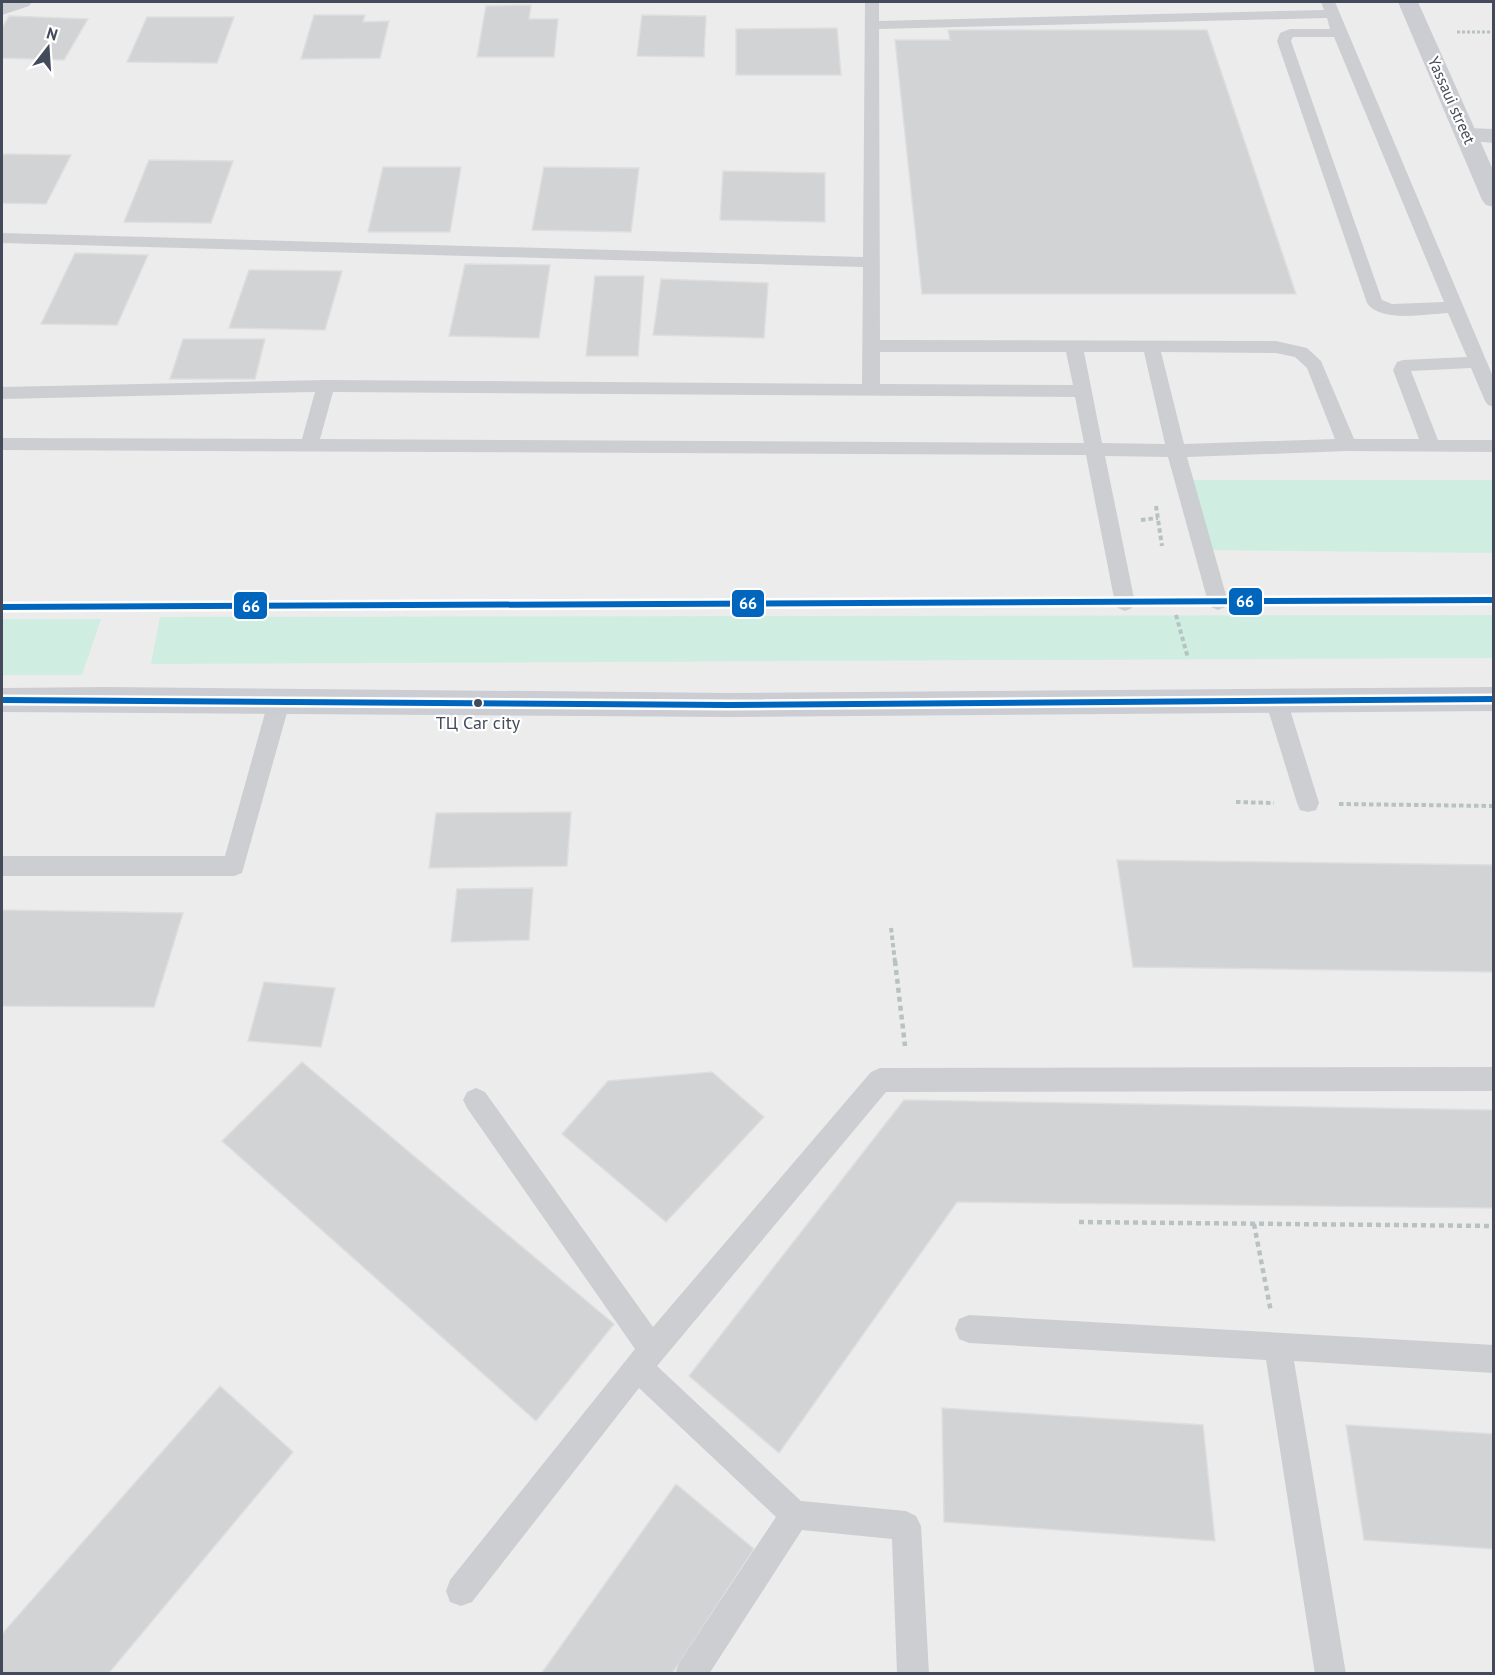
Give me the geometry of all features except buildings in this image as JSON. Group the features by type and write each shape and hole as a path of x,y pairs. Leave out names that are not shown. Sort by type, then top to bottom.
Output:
{"street":[{"path":"2,9 22,2"},
{"name":"Yassaui street","path":"1408,2 1494,200"},
{"path":"1467,135 1494,136"},
{"path":"2,700 741,705 1494,699"}],"lane":[{"path":"871,388 872,2"},
{"path":"872,25 1330,8 1494,401"},
{"path":"1339,33 1290,33 1285,36 1284,41 1375,303 1389,309 1454,307"},
{"path":"2,238 873,262"},
{"path":"872,346 1276,347 1301,352 1315,364 1347,445"},
{"path":"1074,347 1125,603"},
{"path":"1150,347 1218,602"},
{"path":"1431,446 1402,370 1403,366 1477,362"},
{"path":"2,393 326,386 1082,391"},
{"path":"309,445 326,386"},
{"path":"2,444 1176,451 1347,445 1494,446"},
{"path":"1276,700 1308,803"},
{"path":"2,866 234,866 279,702"},
{"path":"461,1591 645,1358 880,1080 1494,1079"},
{"path":"476,1100 645,1358 795,1515 906,1526 913,1674"},
{"path":"969,1329 1494,1359"},
{"path":"1278,1346 1331,1674"},
{"path":"690,1674 795,1515"}],"path":[{"path":"1137,520 1158,518"},
{"path":"1176,615 1188,658"},
{"path":"1236,802 1494,806"},
{"path":"891,928 909,1080"},
{"path":"1078,1222 1494,1226"},
{"path":"1254,1224 1278,1346"}],"green space":[{"path":"1184,480 1493,480 1493,553 1203,550"},
{"path":"1494,615 1493,658 151,664 160,617"},
{"path":"2,619 101,619 82,675 2,675"}],"transit line":[{"name":"66","path":"2,607 1494,600"},
{"name":"66","path":"2,700 729,705 1494,699"}],"place":[{"name":"ТЦ Car city","path":"478,703"}]}
